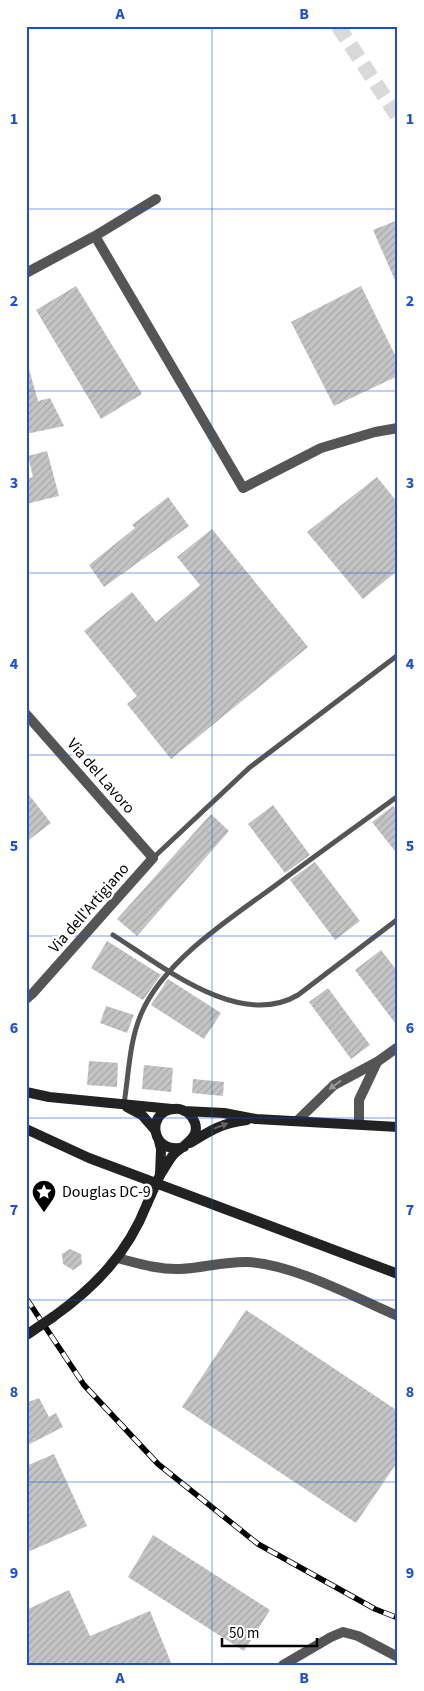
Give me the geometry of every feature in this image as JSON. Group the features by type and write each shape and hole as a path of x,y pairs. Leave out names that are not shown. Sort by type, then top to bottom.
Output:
{"main road":[{"path":"26,1092 49,1097 184,1111 224,1113 256,1119"},
{"path":"124,1105 142,1115 155,1130 161,1150 160,1175"},
{"path":"155,1130 158,1118 173,1109"},
{"path":"159,1141 164,1146 170,1148 187,1145 193,1138 195,1125 189,1114 184,1111"},
{"path":"27,1335 79,1299 117,1258 131,1239 160,1175 174,1154 215,1127 230,1122 256,1119 398,1127"},
{"path":"26,1129 88,1158 398,1274"}],"street":[{"path":"26,273 95,236 156,199"},
{"path":"95,236 243,488 321,448 375,432 398,428"},
{"name":"Via del Lavoro","path":"26,714 153,858"},
{"name":"Via dell'Artigiano","path":"26,999 34,993 153,858"},
{"path":"298,1120 334,1084 377,1062 398,1047"},
{"path":"359,1124 359,1100 377,1062"},
{"path":"117,1258 153,1267 180,1270 227,1262 250,1262 283,1269 398,1316"},
{"path":"283,1665 330,1637 343,1632 358,1636 398,1657"}],"lane":[{"path":"153,858 249,768 398,655"},
{"path":"124,1105 130,1050 135,1029 142,1010 170,971 206,936 398,796"},
{"path":"113,935 170,971 216,996 242,1003 275,1004 288,1001 298,995 398,919"}],"building":[{"path":"398,220 398,287 373,230"},
{"path":"76,286 142,394 101,419 36,310"},
{"path":"361,286 398,361 398,376 334,406 291,322"},
{"path":"26,369 29,369 38,401 50,398 64,426 26,434"},
{"path":"47,451 59,496 26,504 26,479 33,477 28,456"},
{"path":"377,477 398,503 398,570 363,599 307,532"},
{"path":"168,497 189,526 104,587 89,565 135,528 132,525"},
{"path":"212,529 308,647 171,759 127,704 137,696 84,631 132,592 156,622 200,585 177,557"},
{"path":"26,791 51,823 26,842"},
{"path":"273,805 310,855 285,873 248,824"},
{"path":"393,806 398,811 398,855 372,822"},
{"path":"211,814 229,831 137,936 117,919"},
{"path":"315,862 360,921 335,940 290,880"},
{"path":"107,941 161,975 143,1000 91,968"},
{"path":"381,950 398,972 398,1027 355,970"},
{"path":"168,979 221,1013 204,1039 151,1005"},
{"path":"328,988 370,1045 351,1059 309,1002"},
{"path":"106,1006 134,1015 127,1033 100,1023"},
{"path":"89,1061 118,1063 117,1087 87,1085"},
{"path":"144,1065 173,1068 171,1092 142,1089"},
{"path":"193,1079 224,1082 223,1096 192,1093"},
{"path":"70,1249 81,1254 82,1264 73,1270 63,1264 62,1254"},
{"path":"246,1310 398,1411 398,1461 356,1523 182,1407"},
{"path":"39,1398 49,1417 56,1413 63,1427 26,1446 26,1403"},
{"path":"54,1454 87,1526 30,1551 26,1543 26,1466"},
{"path":"153,1535 270,1610 244,1651 128,1577"},
{"path":"69,1590 90,1636 150,1611 172,1665 26,1665 26,1610"}],"tunnel":[{"path":"338,26 398,117"}],"railway":[{"path":"26,1298 84,1385 158,1464 258,1544 375,1609 398,1618"}],"place":[{"name":"Douglas DC-9","path":"44,1213"}]}
